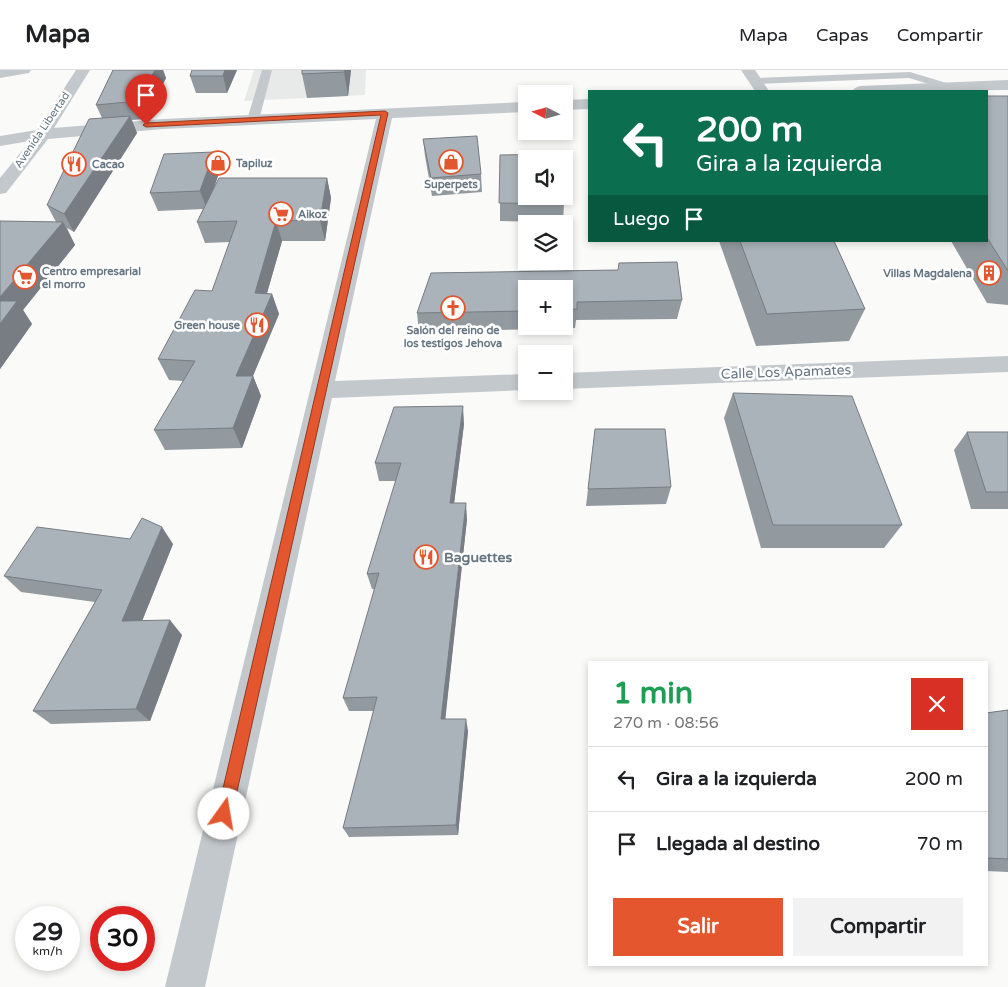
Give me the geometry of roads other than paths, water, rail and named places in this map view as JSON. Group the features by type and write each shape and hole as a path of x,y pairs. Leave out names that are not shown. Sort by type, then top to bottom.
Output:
{"street":[{"path":"0,74 24,70"},
{"name":"Avenida Libertad","path":"0,189 39,140 83,70"},
{"path":"882,90 1008,85"},
{"path":"988,99 1008,98"},
{"path":"573,105 588,104"},
{"path":"0,142 196,135 518,108"},
{"path":"573,118 588,117"},
{"path":"0,152 39,140 163,124 253,120 518,120"},
{"path":"184,987 383,120"},
{"name":"Calle Los Apamates","path":"573,381 1008,364"},
{"path":"321,390 518,382"}],"lane":[{"path":"253,120 267,70"},
{"path":"755,81 910,76 949,87"}],"place":[{"name":"Superpets","path":"451,162"},
{"name":"Tapiluz","path":"218,163"},
{"name":"Cacao","path":"74,164"},
{"name":"Aikoz","path":"281,214"},
{"name":"Villas Magdalena","path":"989,273"},
{"name":"Centro empresarial el morro","path":"25,277"},
{"name":"Salón del reino de los testigos Jehova","path":"453,308"},
{"name":"Green house","path":"257,325"},
{"name":"Baguettes","path":"426,557"}]}
